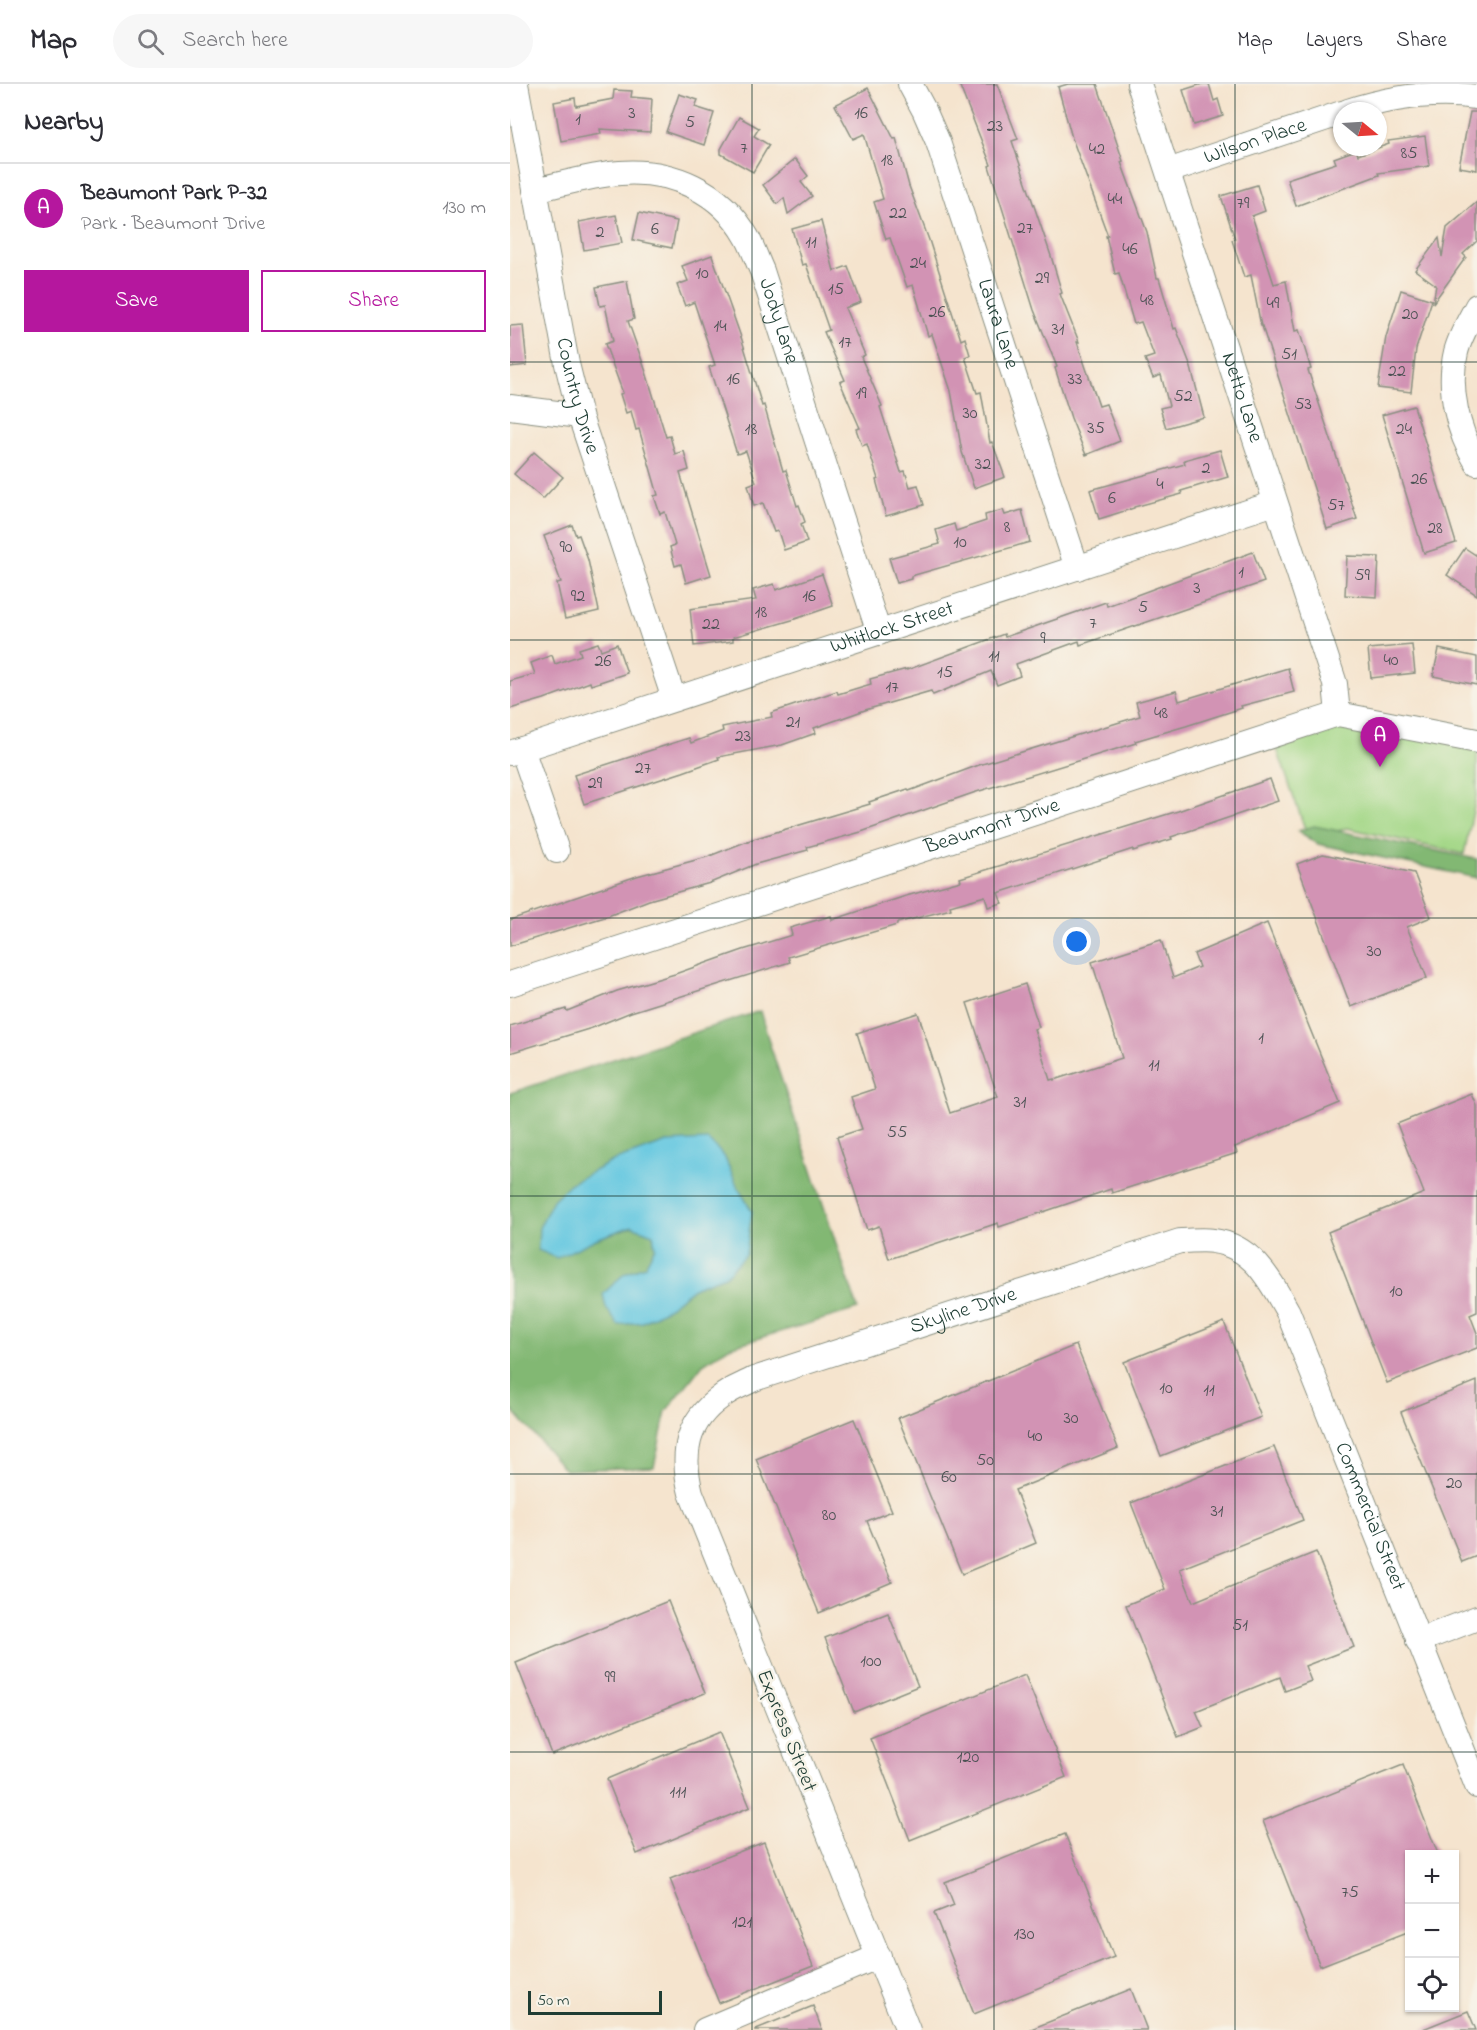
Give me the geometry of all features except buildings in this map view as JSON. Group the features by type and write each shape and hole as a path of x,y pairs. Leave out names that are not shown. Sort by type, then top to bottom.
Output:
{"street":[{"name":"Laura Lane","path":"910,84 938,142 1077,568"},
{"name":"Netto Lane","path":"1139,84 1335,684 1338,714"},
{"name":"Country Drive","path":"514,94 535,190 567,364 580,416 674,699"},
{"path":"1378,102 1395,97 1431,94 1477,97"},
{"name":"Wilson Place","path":"1168,171 1333,116"},
{"name":"Jody Lane","path":"535,190 619,173 656,173 685,181 702,190 719,202 737,221 762,271 879,633"},
{"path":"1477,306 1455,353 1453,377 1456,412 1461,431 1477,464"},
{"path":"510,407 580,416"},
{"name":"Whitlock Street","path":"516,751 1275,503"},
{"name":"Beaumont Drive","path":"510,984 1338,714 1477,741"},
{"path":"516,751 557,851"},
{"name":"Skyline Drive","path":"693,1429 698,1418 721,1396 754,1379 1180,1241 1212,1240 1228,1244 1249,1254"},
{"name":"Commercial Street","path":"1249,1254 1269,1277 1288,1312 1477,1786"},
{"name":"Express Street","path":"693,1429 688,1441 685,1471 691,1493 771,1696 908,2030"},
{"path":"1418,1641 1477,1618"},
{"path":"705,2030 879,1956"}],"green space":[{"path":"1338,714 1477,741 1477,793 1464,854 1347,828 1309,840 1272,735"},
{"path":"1314,826 1477,859 1477,878 1318,844 1298,831"},
{"path":"760,1011 858,1309 729,1347 703,1364 666,1411 654,1467 565,1470 510,1407 510,1093","holes":["667,1142 724,1156 738,1188 752,1211 725,1276 695,1287 665,1310 643,1322 618,1325 625,1273 645,1266 655,1247 653,1234 633,1226 596,1239 571,1183 615,1160"]}],"water":[{"path":"708,1140 724,1156 738,1188 752,1211 746,1254 725,1276 695,1287 665,1310 643,1322 618,1325 606,1308 603,1294 625,1273 645,1266 655,1247 653,1234 632,1226 596,1239 557,1258 538,1250 539,1228 553,1200 571,1183 615,1160 667,1142"}],"place":[{"name":"Beaumont Park P-32","path":"1380,767"}]}
